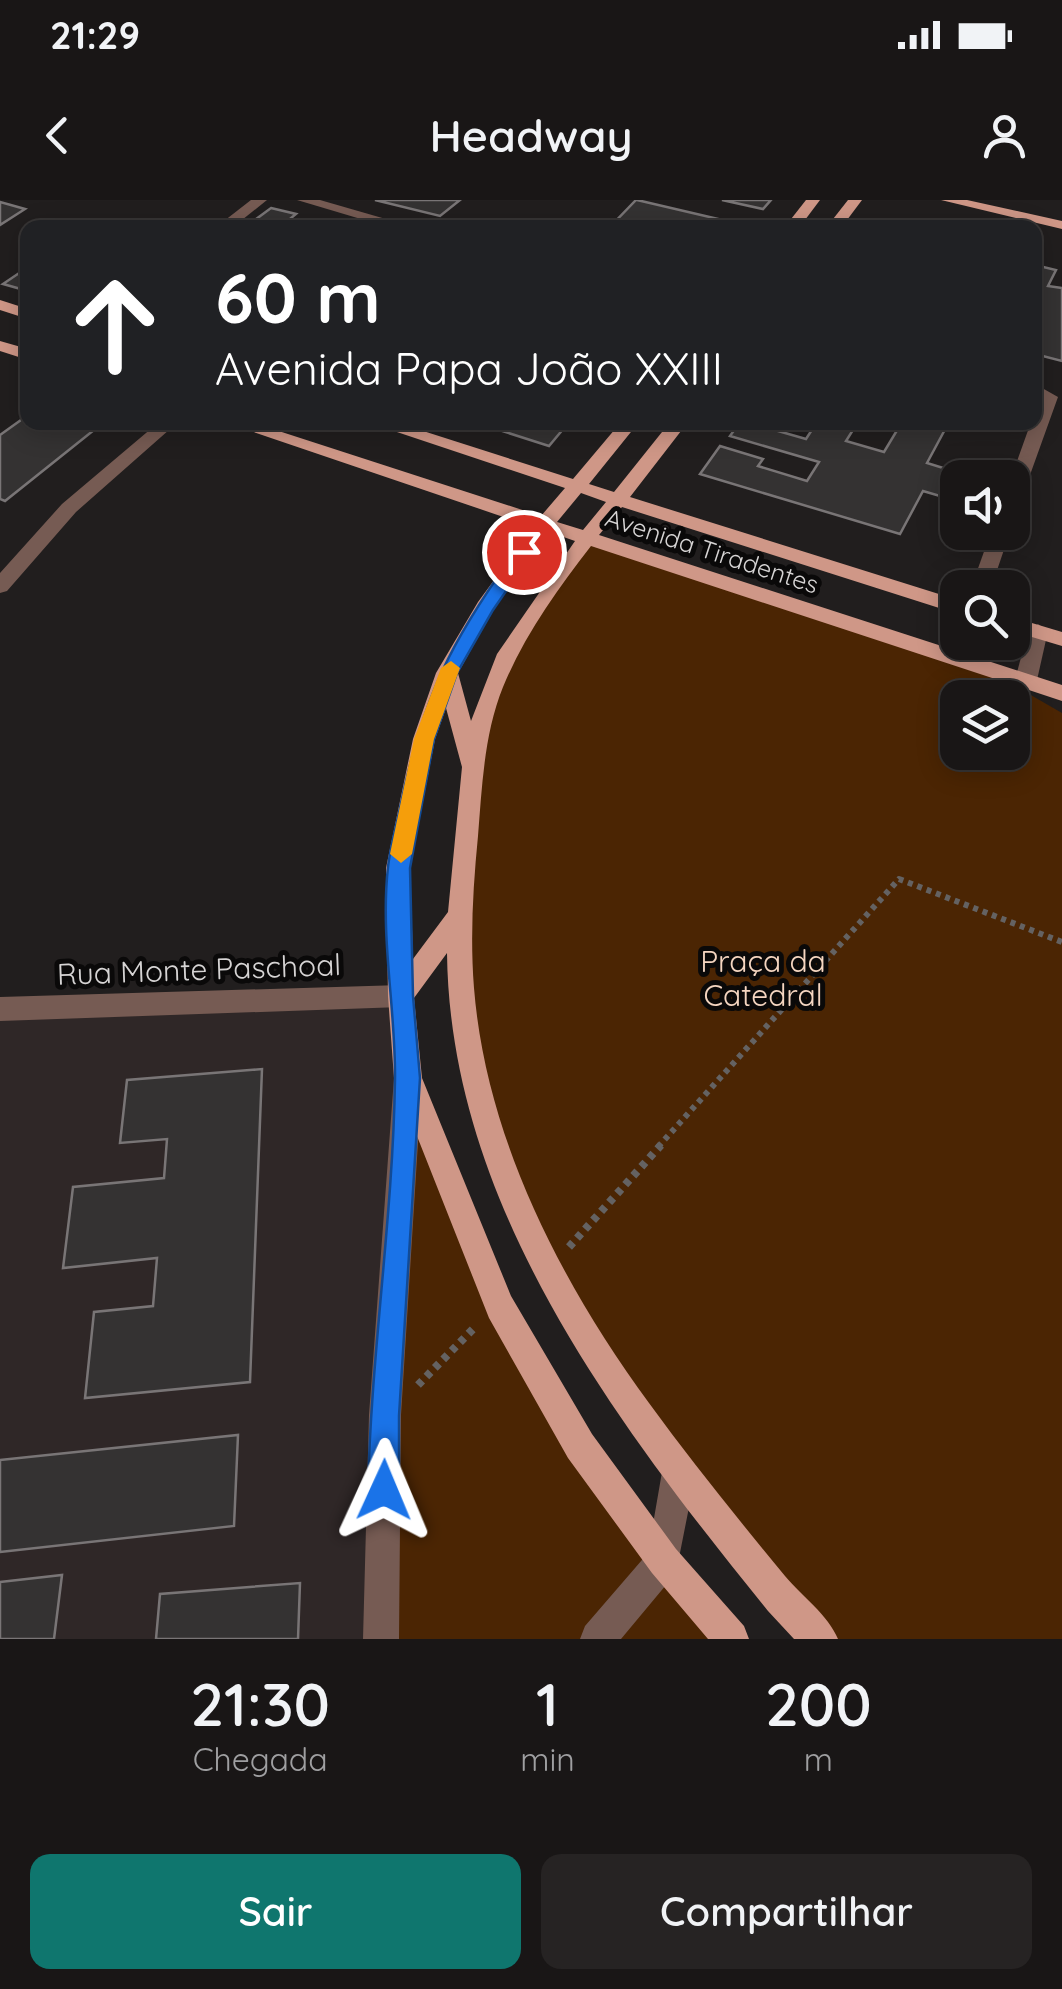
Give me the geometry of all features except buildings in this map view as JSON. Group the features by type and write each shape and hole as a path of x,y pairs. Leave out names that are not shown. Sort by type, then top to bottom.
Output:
{"main road":[{"path":"838,220 854,200"},
{"path":"948,200 1062,224"},
{"path":"1024,200 1062,208"},
{"name":"Avenida Tiradentes","path":"256,430 1026,680"},
{"name":"Avenida Tiradentes","path":"400,430 940,601"},
{"path":"624,430 544,525 485,607 448,673 424,739 398,868 401,996 408,1078 500,1306 580,1446 664,1561 732,1639"},
{"path":"674,430 525,627 492,688 472,768 459,916 463,1010 493,1140 509,1185 549,1269 652,1436 820,1639"},
{"path":"1030,629 1062,639"},
{"path":"448,673 472,768"},
{"name":"Avenida Tiradentes","path":"1030,681 1062,692"},
{"path":"401,996 459,916"}],"street":[{"path":"233,220 260,200"},
{"path":"304,200 380,220"},
{"path":"1042,392 1049,398 1042,419"},
{"path":"0,586 69,508 161,430"},
{"path":"1027,460 1038,430"},
{"path":"1026,680 1038,631"},
{"path":"978,660 979,665"},
{"name":"Rua Monte Paschoal","path":"0,1009 401,996"},
{"path":"382,1639 384,1416 408,1078"},
{"path":"598,1639 664,1561 679,1472"}],"path":[{"path":"549,1269 898,880 1062,942"},
{"path":"384,1416 500,1306"}],"shaded area":[{"path":"401,996 381,1639 0,1639 0,1009"}],"green space":[{"name":"Praça da Catedral","path":"588,539 940,652 940,660 979,665 1005,680 940,680 940,770 1030,770 1030,694 1062,713 1062,1639 820,1639 661,1451 493,1140 459,916 492,688"},
{"path":"408,1078 500,1307 731,1639 381,1639"}],"slow traffic":[{"path":"401,854 424,739 451,668"}],"route":[{"path":"384,1490 384,1416 408,1078 401,996 398,868 424,739 448,673 485,607 524,552"}]}
